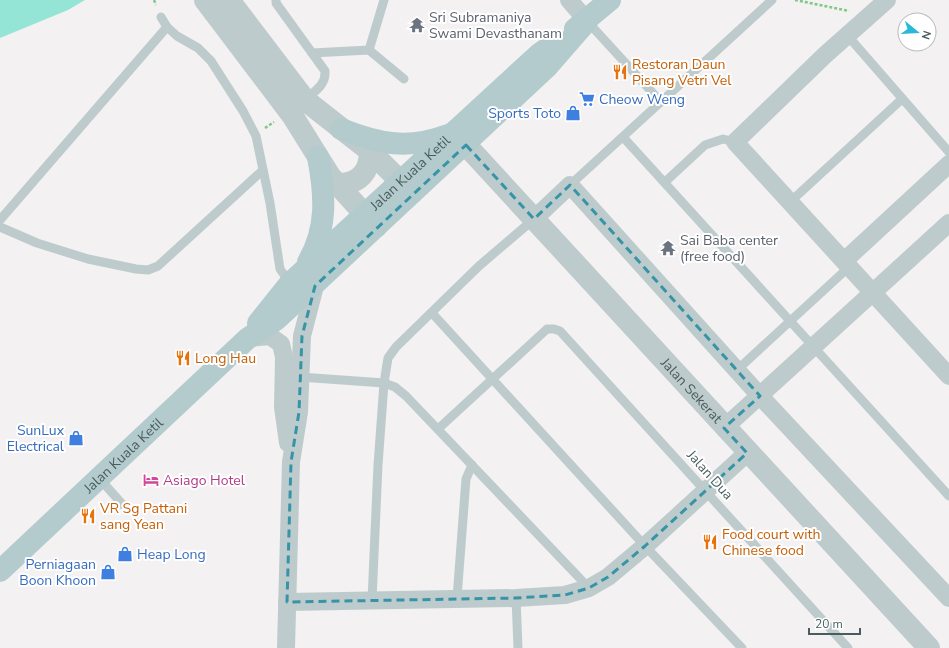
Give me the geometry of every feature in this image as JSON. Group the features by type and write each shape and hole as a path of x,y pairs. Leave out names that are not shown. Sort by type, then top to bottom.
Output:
{"main road":[{"name":"Jalan Kuala Ketil","path":"0,571 247,339 266,312 460,139 547,67 587,21 610,0"},
{"path":"341,129 369,140 398,144 460,139"},
{"path":"302,280 315,250 322,224 324,190 318,156"}],"street":[{"path":"205,0 256,53 305,100 370,151 406,187"},
{"path":"229,0 256,53 318,156 338,184 370,220"},
{"path":"569,0 587,21"},
{"path":"888,0 847,35 735,142 949,376"},
{"name":"Jalan Sekerat","path":"460,139 747,453 929,648"},
{"path":"338,184 355,182 362,176 368,169 370,151"},
{"path":"847,264 949,164"},
{"path":"534,219 570,185 760,396 949,598"},
{"path":"724,428 949,223"},
{"path":"286,648 291,462 299,412 302,336 302,280"},
{"path":"247,339 261,335 270,336 281,344 284,357 283,407 291,462"},
{"path":"287,602 516,598 565,595 589,588 608,577 645,546 747,453"}],"lane":[{"path":"276,0 276,3 325,71 326,79 322,85 305,100"},
{"path":"369,50 384,0"},
{"path":"570,185 772,0"},
{"path":"161,17 167,27 178,36 198,48 211,61 243,111 256,136 270,203 280,269 302,280"},
{"path":"587,21 661,102"},
{"path":"0,220 167,27"},
{"path":"847,35 949,152"},
{"path":"312,53 369,50 404,79"},
{"path":"790,202 902,99"},
{"path":"623,137 949,496"},
{"path":"665,182 705,145 723,139 735,142"},
{"path":"0,227 37,243 68,253 136,269 148,270 158,266 263,170"},
{"path":"372,600 384,383 388,358 396,346 432,313 479,266 534,219"},
{"path":"737,370 790,321 847,264"},
{"path":"432,313 645,546 742,648"},
{"name":"Jalan Dua","path":"493,379 547,329 560,331 848,648"},
{"path":"300,377 384,383 395,387 406,396 438,429 589,588"},
{"path":"438,429 493,379"},
{"path":"457,598 466,479 472,465"},
{"path":"99,478 123,505"},
{"path":"516,598 518,648"}],"path":[{"path":"794,0 842,9 865,19"}],"highlighted area":[{"path":"466,145 534,219 570,185 760,396 724,428 747,453 645,546 608,577 589,588 565,595 516,598 287,602 291,462 299,412 302,336 315,286"}],"shaded area":[{"path":"0,0 85,0 68,10 0,38"}],"place":[{"name":"Sri Subramaniya Swami Devasthanam","path":"417,25"},
{"name":"Restoran Daun Pisang Vetri Vel","path":"620,72"},
{"name":"Cheow Weng","path":"587,99"},
{"name":"Sports Toto","path":"573,113"},
{"name":"Sai Baba center (free food)","path":"668,248"},
{"name":"Long Hau","path":"183,358"},
{"name":"SunLux Electrical","path":"76,438"},
{"name":"Asiago Hotel","path":"151,480"},
{"name":"VR Sg Pattani sang Yean","path":"88,516"},
{"name":"Food court with Chinese food","path":"710,542"},
{"name":"Heap Long","path":"125,554"},
{"name":"Perniagaan Boon Khoon","path":"108,572"}]}
